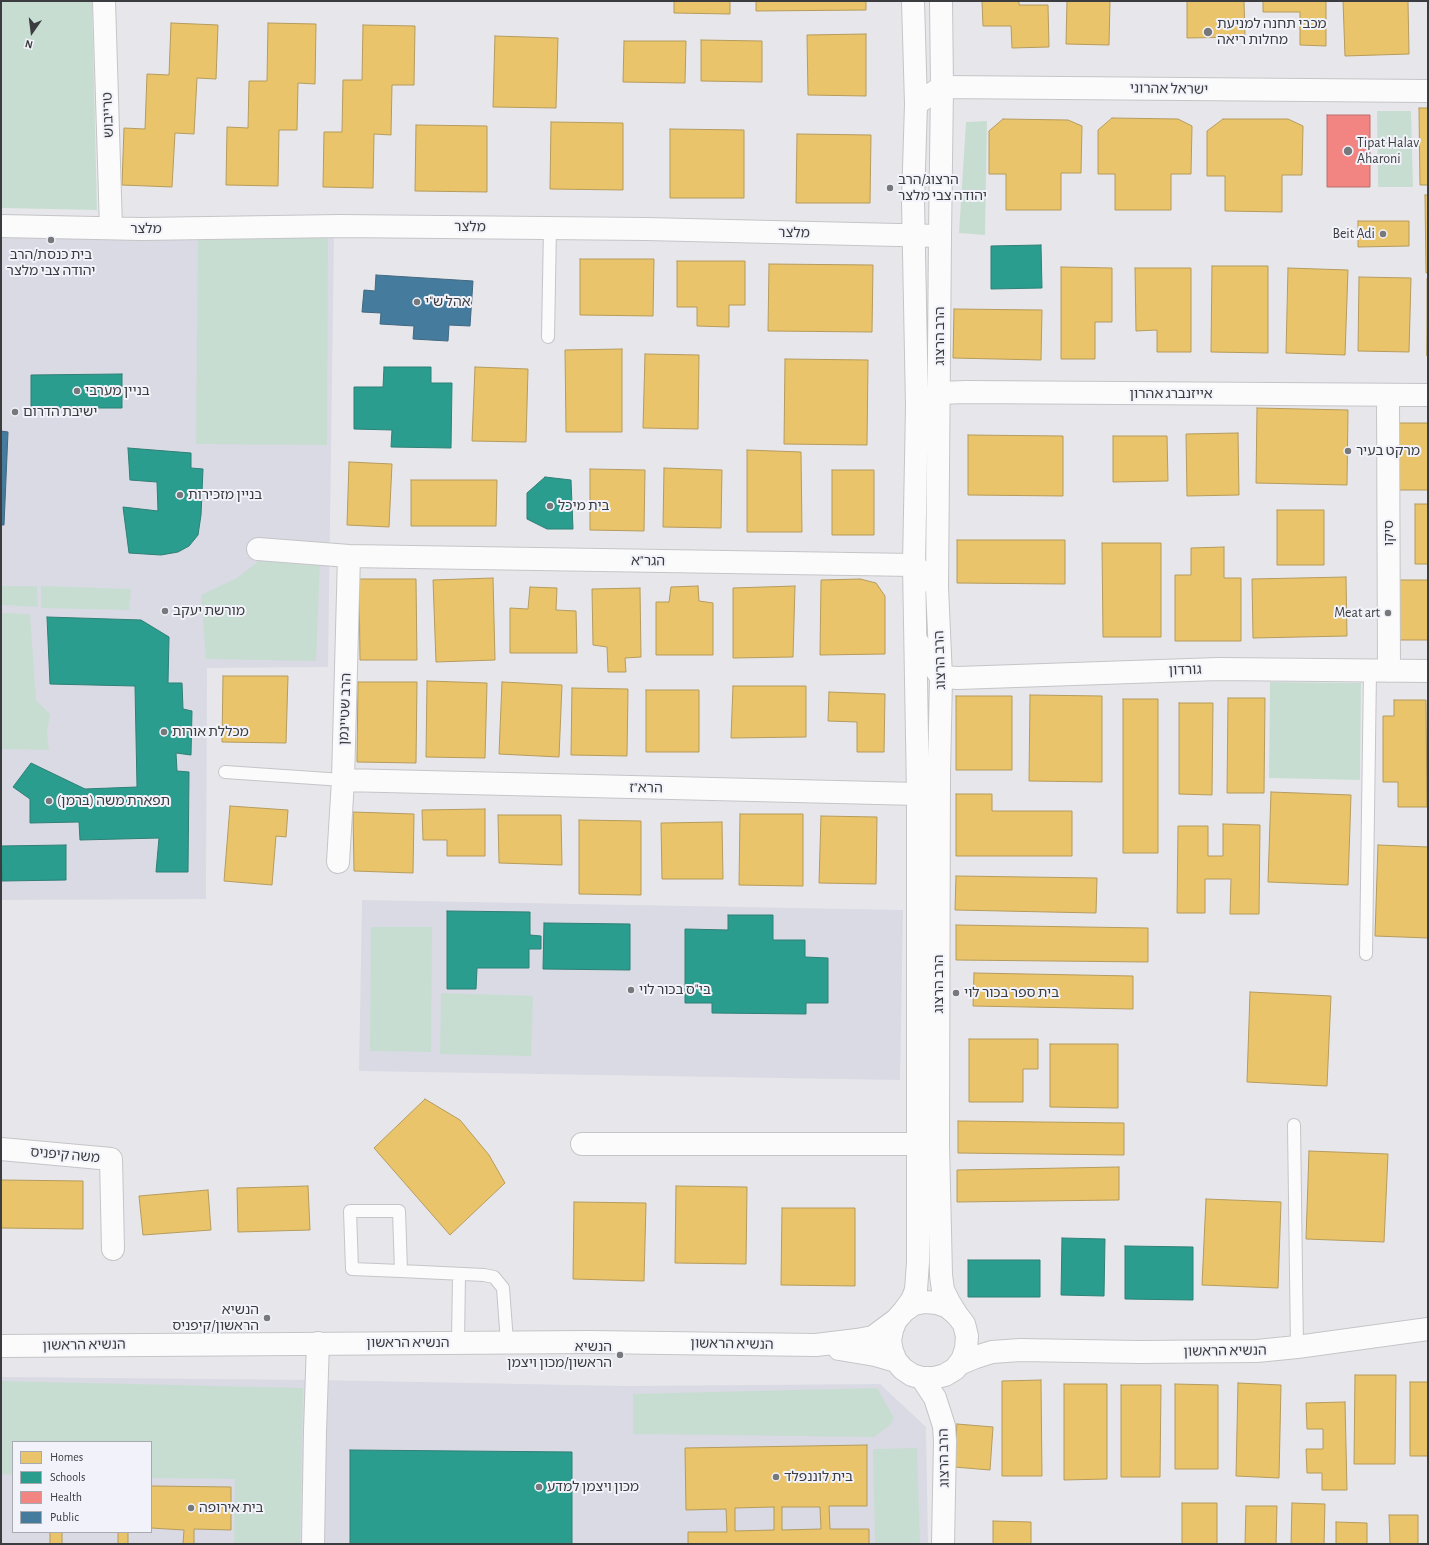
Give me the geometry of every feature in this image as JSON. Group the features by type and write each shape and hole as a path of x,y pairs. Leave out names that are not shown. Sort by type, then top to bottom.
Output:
{"street":[{"name":"טרייבוש","path":"104,1 111,228"},
{"name":"הרב הרצוג","path":"900,1315 912,1300 916,1290 918,1278 918,794 914,565 917,406 913,201 916,104 914,1"},
{"name":"הרב הרצוג","path":"941,1 942,86 940,393 937,587 941,677 938,1144 941,1275 943,1290 961,1320"},
{"path":"916,104 942,86"},
{"name":"ישראל אהרוני","path":"942,86 1428,91"},
{"name":"מלצר","path":"1,226 142,229 340,226 550,228 940,236"},
{"name":"אייזנברג אהרון","path":"917,406 940,393 966,392 1388,396 1428,395"},
{"name":"סיקו","path":"1379,671 1388,396"},
{"name":"הגר\"א","path":"258,549 349,556 914,565"},
{"name":"הרב שטיינמן","path":"338,862 343,780 349,556"},
{"path":"914,565 937,587"},
{"path":"916,640 941,677"},
{"name":"גורדון","path":"941,677 958,678 1218,669 1428,671"},
{"path":"918,794 940,773"},
{"name":"הרא\"ז","path":"343,780 918,794"},
{"path":"582,1144 917,1144"},
{"name":"משה קיפניס","path":"1,1149 111,1160 113,1249"},
{"name":"הנשיא הראשון","path":"1,1346 458,1342 816,1345 873,1337 914,1304 926,1302 937,1303 948,1307 961,1320 989,1340 1020,1350"},
{"path":"896,1361 890,1341 892,1330 900,1315"},
{"path":"959,1364 966,1349 967,1336 961,1320"},
{"name":"הנשיא הראשון","path":"816,1345 875,1355 896,1361 903,1369 912,1375 922,1378 934,1378 945,1375 955,1369 959,1364 992,1352 1020,1350 1140,1352 1257,1351 1297,1348 1428,1329"},
{"path":"314,1544 318,1343"},
{"name":"הרב הרצוג","path":"922,1378 935,1398 944,1426 943,1544"}],"lane":[{"path":"548,336 550,228"},
{"path":"1366,954 1379,671"},
{"path":"225,772 343,780"},
{"path":"1294,1125 1297,1348"},
{"path":"401,1271 399,1211 350,1211 352,1269 484,1275 494,1277 503,1288 508,1342"},
{"path":"458,1342 459,1274"}],"shaded area":[{"name":"מורשת יעקב","path":"1,233 334,233 328,667 207,668 206,899 1,900"},
{"name":"בי\"ס בכור לוי","path":"362,900 903,910 900,1080 359,1071"},
{"name":"מכון ויצמן למדע","path":"1,1377 316,1380 626,1386 880,1384 926,1427 928,1544 1,1544"}],"green space":[{"path":"1,1 92,1 97,210 1,208"},
{"path":"1377,111 1411,111 1413,187 1378,187"},
{"path":"987,121 985,235 959,233 966,122"},
{"path":"198,235 328,236 327,445 196,444"},
{"path":"264,557 320,561 316,661 206,659 201,595 237,578"},
{"path":"1,586 37,586 38,607 1,605"},
{"path":"41,586 131,589 129,610 41,608"},
{"path":"1,613 30,614 36,700 50,714 47,733 49,750 1,749"},
{"path":"1270,682 1361,683 1360,780 1269,778"},
{"path":"371,927 432,927 431,1052 370,1051"},
{"path":"441,993 533,996 531,1056 440,1054"},
{"path":"1,1381 303,1388 300,1544 234,1544 235,1479 152,1478 152,1441 12,1441 12,1475 1,1474"},
{"path":"877,1388 894,1418 890,1425 874,1437 633,1434 633,1394"},
{"path":"917,1448 920,1544 875,1544 873,1449"}],"building: Homes":[{"path":"674,1 730,1 730,14 674,13"},
{"path":"756,1 866,1 866,10 756,11"},
{"path":"982,1 1019,1 1019,5 1048,5 1049,47 1012,48 1011,26 983,26"},
{"path":"1067,1 1110,1 1109,45 1066,44"},
{"path":"1187,1 1244,1 1245,37 1187,38"},
{"path":"1263,1 1326,1 1326,46 1300,45 1300,12 1263,12"},
{"path":"1343,1 1408,1 1409,54 1345,56"},
{"path":"171,23 218,25 216,79 197,78 194,134 175,133 172,187 122,185 124,128 145,129 147,74 169,75"},
{"path":"268,23 316,24 315,84 298,83 297,130 279,130 278,186 226,185 227,127 248,128 249,81 267,81"},
{"path":"363,25 415,26 414,85 392,85 391,135 374,134 373,188 323,187 324,132 342,132 343,80 362,80"},
{"path":"866,34 866,96 808,95 807,35"},
{"path":"495,36 558,38 556,108 493,107"},
{"path":"701,40 762,41 762,82 701,81"},
{"path":"624,41 686,41 685,83 623,82"},
{"path":"1419,108 1428,108 1428,185 1420,185"},
{"path":"1112,118 1178,119 1192,126 1191,174 1171,174 1171,210 1115,210 1115,174 1098,174 1098,130"},
{"path":"1003,119 1068,120 1082,126 1081,173 1061,173 1061,210 1006,210 1006,174 989,174 989,131"},
{"path":"1223,119 1288,119 1303,126 1302,175 1282,175 1282,212 1225,211 1225,176 1207,176 1207,131"},
{"path":"551,122 623,123 623,190 550,189"},
{"path":"416,125 487,126 487,192 415,191"},
{"path":"670,129 744,130 744,198 670,198"},
{"path":"797,134 871,135 870,203 796,203"},
{"path":"1425,195 1428,195 1428,273 1426,273"},
{"name":"Beit Adi","path":"1358,221 1409,221 1409,246 1358,247"},
{"path":"580,259 654,259 653,316 580,315"},
{"path":"677,261 745,261 745,305 729,305 729,327 697,326 697,307 677,307"},
{"path":"769,264 873,265 872,332 768,331"},
{"path":"1212,266 1268,266 1268,353 1211,352"},
{"path":"1061,267 1112,268 1112,322 1095,322 1095,359 1061,359"},
{"path":"1135,268 1191,268 1191,352 1157,352 1157,330 1136,331"},
{"path":"1288,268 1348,270 1345,355 1286,353"},
{"path":"1359,277 1411,278 1409,352 1358,351"},
{"path":"1427,279 1428,279 1427,356"},
{"path":"954,309 1042,310 1041,360 953,358"},
{"path":"622,349 622,432 566,432 565,350"},
{"path":"645,354 699,355 698,429 643,428"},
{"path":"785,359 868,360 867,445 784,444"},
{"path":"475,367 528,369 526,442 472,441"},
{"path":"1257,408 1348,410 1347,485 1256,483"},
{"path":"1397,423 1428,423 1428,490 1397,490"},
{"path":"1238,433 1239,495 1187,496 1186,434"},
{"path":"968,435 1063,436 1063,496 968,495"},
{"path":"1113,436 1167,436 1168,481 1113,482"},
{"path":"747,450 801,452 802,532 747,532"},
{"path":"349,462 392,464 389,527 347,525"},
{"path":"664,468 722,470 721,528 663,527"},
{"path":"590,469 645,470 644,531 590,530"},
{"path":"832,470 874,470 874,535 832,535"},
{"path":"411,480 497,480 496,526 411,526"},
{"path":"1415,504 1428,504 1428,564 1415,564"},
{"path":"1277,510 1324,510 1324,565 1277,565"},
{"path":"957,540 1065,540 1065,584 957,583"},
{"path":"1102,543 1161,543 1161,637 1103,637"},
{"path":"1224,547 1224,578 1241,578 1241,641 1175,641 1175,575 1191,575 1191,548"},
{"path":"1346,577 1347,636 1253,638 1252,579"},
{"path":"493,578 495,660 436,662 433,580"},
{"path":"359,579 416,579 417,660 360,660"},
{"path":"860,579 876,583 885,596 885,654 820,655 821,580"},
{"path":"1395,580 1428,580 1428,640 1396,640"},
{"path":"698,586 699,601 713,603 713,655 656,655 656,602 669,602 671,587"},
{"path":"795,586 793,657 733,658 733,588"},
{"path":"530,587 557,588 556,610 576,611 577,653 510,653 510,608 528,609"},
{"path":"640,588 641,657 625,658 626,672 608,672 607,647 593,645 592,589"},
{"path":"223,676 288,676 286,743 222,742"},
{"path":"427,681 487,683 485,758 426,757"},
{"path":"358,682 417,682 416,763 357,762"},
{"path":"502,682 562,685 559,757 499,754"},
{"path":"733,686 806,686 806,737 731,738"},
{"path":"572,688 628,689 627,756 571,755"},
{"path":"646,690 699,690 699,752 646,752"},
{"path":"829,692 885,694 884,752 857,752 857,722 828,721"},
{"path":"1030,695 1102,696 1102,782 1029,781"},
{"path":"956,696 1012,696 1012,770 956,770"},
{"path":"1228,698 1265,698 1264,793 1227,793"},
{"path":"1123,699 1158,699 1158,853 1123,853"},
{"path":"1394,700 1426,700 1427,807 1398,807 1398,782 1383,782 1383,716 1394,716"},
{"path":"1179,703 1213,703 1212,795 1179,794"},
{"path":"1271,792 1351,795 1348,885 1268,882"},
{"path":"956,794 992,794 992,811 1072,811 1072,856 956,856"},
{"path":"230,806 288,810 286,837 276,836 272,885 224,881"},
{"path":"485,809 485,856 447,856 447,840 423,840 422,810"},
{"path":"353,812 414,814 413,873 354,871"},
{"path":"740,814 803,814 803,886 739,885"},
{"path":"498,815 561,815 562,865 499,863"},
{"path":"821,816 877,817 876,884 819,883"},
{"path":"579,820 641,821 641,895 579,894"},
{"path":"722,822 723,879 662,879 661,823"},
{"path":"1223,824 1260,825 1259,914 1230,914 1231,879 1205,879 1205,913 1177,913 1178,826 1208,826 1208,856 1223,856"},
{"path":"1378,845 1428,847 1428,938 1375,936"},
{"path":"956,876 1097,878 1096,913 955,910"},
{"path":"956,925 1148,928 1148,962 956,960"},
{"path":"974,973 1133,976 1133,1009 973,1006"},
{"path":"1250,992 1331,996 1327,1086 1247,1082"},
{"path":"969,1039 1038,1039 1038,1069 1023,1069 1023,1102 969,1102"},
{"path":"1050,1044 1118,1044 1118,1108 1050,1107"},
{"path":"425,1099 460,1120 489,1155 505,1183 450,1235 374,1148"},
{"path":"958,1121 1124,1123 1124,1155 958,1153"},
{"path":"1309,1151 1388,1154 1384,1242 1306,1239"},
{"path":"1119,1167 1119,1200 957,1202 957,1170"},
{"path":"1,1180 83,1181 83,1229 1,1228"},
{"path":"308,1186 310,1230 238,1232 237,1188"},
{"path":"676,1186 747,1187 746,1264 675,1263"},
{"path":"208,1190 211,1230 143,1235 139,1196"},
{"path":"1206,1199 1281,1202 1278,1288 1202,1285"},
{"path":"574,1202 646,1203 644,1281 573,1279"},
{"path":"782,1208 855,1208 855,1286 781,1285"},
{"path":"1355,1375 1396,1375 1395,1464 1354,1464"},
{"path":"1041,1380 1042,1476 1002,1476 1002,1381"},
{"path":"1410,1382 1428,1382 1428,1456 1410,1456"},
{"path":"1238,1383 1281,1385 1279,1478 1236,1476"},
{"path":"1064,1384 1107,1384 1107,1479 1064,1480"},
{"path":"1175,1384 1218,1385 1218,1469 1175,1469"},
{"path":"1121,1385 1161,1385 1160,1477 1121,1477"},
{"path":"1345,1402 1347,1490 1322,1490 1322,1473 1307,1473 1306,1449 1323,1449 1323,1429 1307,1429 1306,1403"},
{"path":"957,1424 993,1427 990,1470 954,1467"},
{"name":"בית לוננפלד","path":"867,1445 867,1506 829,1506 830,1529 869,1529 869,1544 688,1544 688,1532 727,1532 726,1509 686,1510 685,1448","holes":["774,1507 774,1530 735,1531 735,1508","782,1507 820,1507 821,1529 782,1530"]},
{"name":"בית אירופה","path":"152,1486 231,1487 231,1530 194,1529 194,1544 183,1544 184,1530 152,1528"},
{"path":"1182,1503 1217,1503 1217,1544 1182,1544"},
{"path":"1292,1503 1325,1504 1324,1544 1291,1544"},
{"path":"1246,1506 1277,1506 1276,1544 1245,1544"},
{"path":"1389,1515 1418,1515 1418,1544 1390,1544"},
{"path":"993,1521 1031,1522 1031,1544 993,1544"},
{"path":"1336,1522 1367,1523 1367,1544 1336,1544"},
{"path":"50,1533 62,1533 62,1544 50,1544"},
{"path":"118,1533 128,1533 128,1544 118,1544"}],"building: Schools":[{"path":"1041,245 1042,288 991,289 991,246"},
{"path":"384,367 431,367 431,383 452,383 451,448 391,447 392,430 354,429 354,387 383,387"},
{"name":"בניין מערבי","path":"122,374 122,408 31,408 31,375"},
{"name":"בניין מזכירות","path":"128,448 191,453 191,468 203,469 201,515 198,535 189,546 178,552 161,555 129,553 123,507 158,511 157,482 130,480"},
{"name":"בית מיכל","path":"545,477 571,480 573,529 547,529 527,519 527,493"},
{"name":"מכללת אורות","path":"47,617 141,620 169,637 168,683 182,683 183,709 192,711 191,755 176,753 177,771 189,772 188,872 156,872 159,838 80,840 79,822 30,823 30,799 13,787 31,763 85,789 137,787 135,686 50,684"},
{"path":"66,845 66,880 2,881 1,846"},
{"path":"447,911 530,912 530,935 541,936 541,949 529,949 529,968 477,968 476,989 447,989"},
{"path":"728,915 773,915 773,940 805,940 805,957 828,958 828,1003 806,1003 806,1014 712,1013 712,1003 685,1003 685,929 728,930"},
{"path":"544,923 630,924 630,970 543,969"},
{"path":"1062,1238 1105,1239 1104,1296 1061,1295"},
{"path":"1125,1246 1193,1247 1193,1300 1125,1299"},
{"path":"968,1260 1040,1260 1040,1297 968,1297"},
{"path":"350,1450 572,1452 572,1544 350,1544"}],"building: Health":[{"name":"Tipat Halav Aharoni","path":"1327,115 1370,115 1370,187 1327,187"}],"building: Public":[{"name":"אהל ש\"י","path":"376,275 473,281 470,326 449,325 448,341 413,339 414,326 380,324 381,313 362,312 364,290 375,291"},
{"path":"1,431 8,432 4,525 1,525"}],"place":[{"name":"מכבי תחנה למניעת מחלות ריאה","path":"1208,32"},
{"name":"Tipat Halav Aharoni","path":"1348,151"},
{"name":"הרצוג/הרב יהודה צבי מלצר","path":"890,188"},
{"name":"Beit Adi","path":"1383,234"},
{"name":"בית כנסת/הרב יהודה צבי מלצר","path":"51,240"},
{"name":"אהל ש\"י","path":"417,302"},
{"name":"בניין מערבי","path":"77,391"},
{"name":"ישיבת הדרום","path":"15,412"},
{"name":"מרקט בעיר","path":"1348,451"},
{"name":"בניין מזכירות","path":"180,495"},
{"name":"בית מיכל","path":"550,506"},
{"name":"מורשת יעקב","path":"165,611"},
{"name":"Meat art","path":"1388,613"},
{"name":"מכללת אורות","path":"164,732"},
{"name":"תפארת משה (ברמן)","path":"49,801"},
{"name":"בי\"ס בכור לוי","path":"631,990"},
{"name":"בית ספר בכור לוי","path":"956,993"},
{"name":"הנשיא הראשון/קיפניס","path":"267,1318"},
{"name":"הנשיא הראשון/מכון ויצמן","path":"620,1355"},
{"name":"בית לוננפלד","path":"776,1477"},
{"name":"מכון ויצמן למדע","path":"539,1487"},
{"name":"בית אירופה","path":"191,1508"}]}
